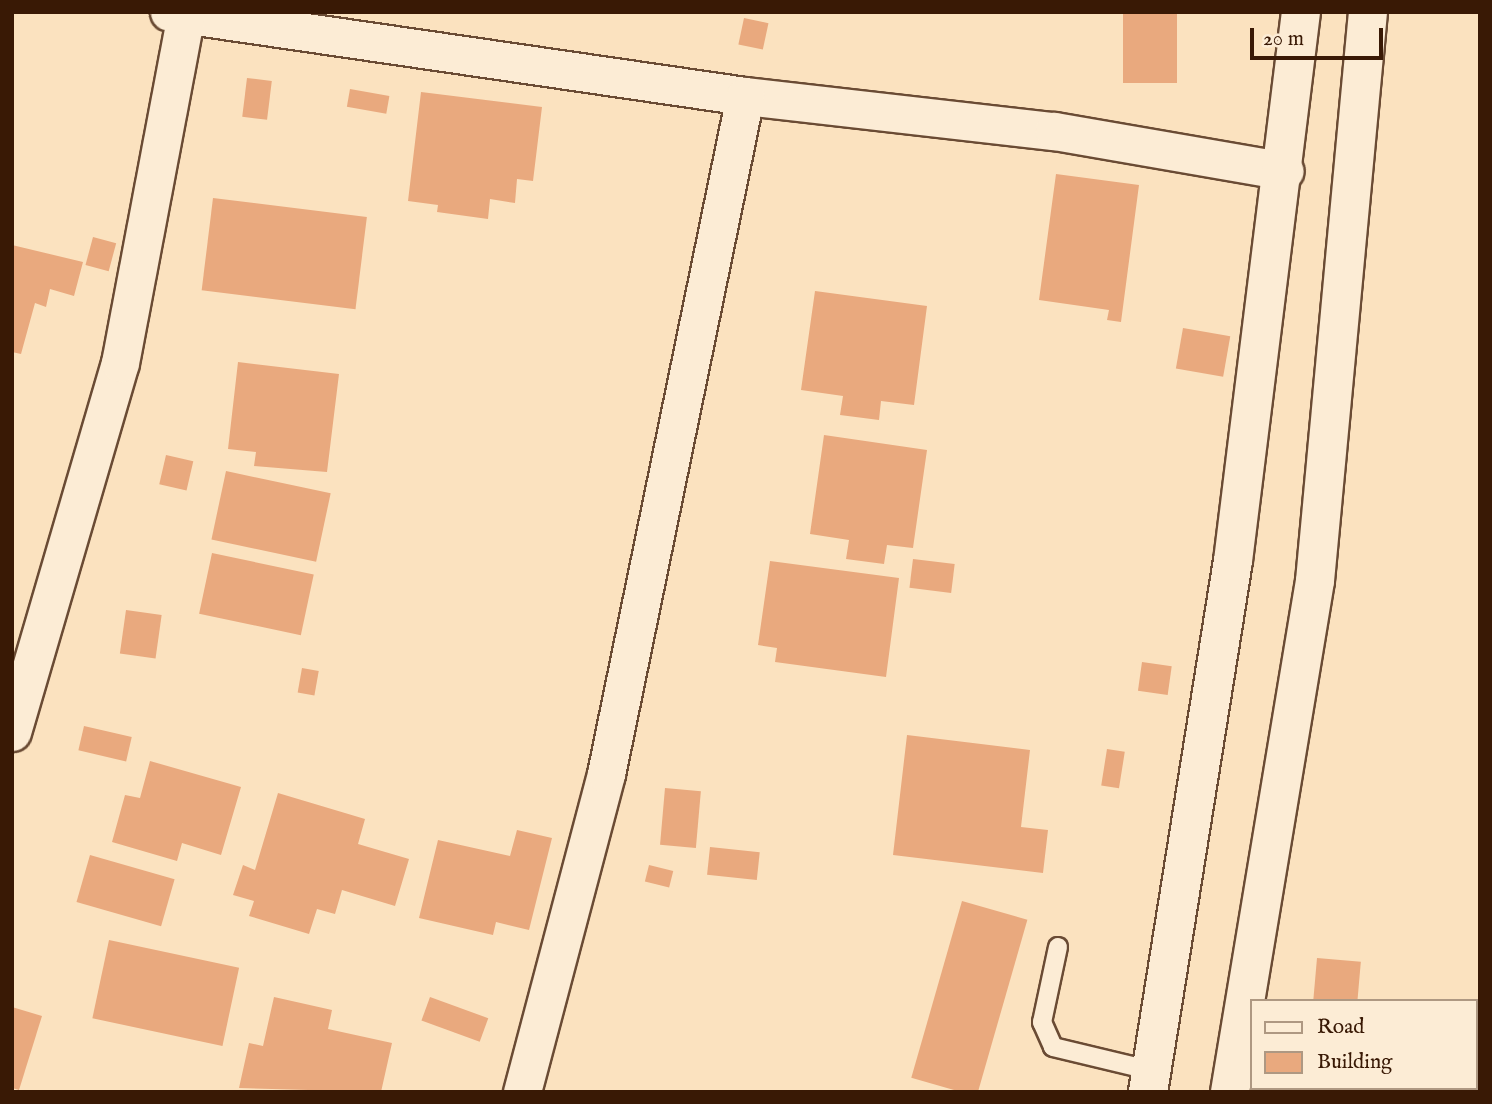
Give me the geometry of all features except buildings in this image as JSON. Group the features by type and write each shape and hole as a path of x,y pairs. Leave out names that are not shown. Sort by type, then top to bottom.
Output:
{"street":[{"path":"1150,1082 1233,561 1285,171 1301,12"},
{"path":"1230,1092 1315,581 1368,12"},
{"path":"12,732 120,363 178,14 745,96 1054,131 1285,171"},
{"path":"523,1092 606,774 745,96"}],"lane":[{"path":"1058,947 1042,1022 1048,1041 1082,1057 1150,1082"}]}
